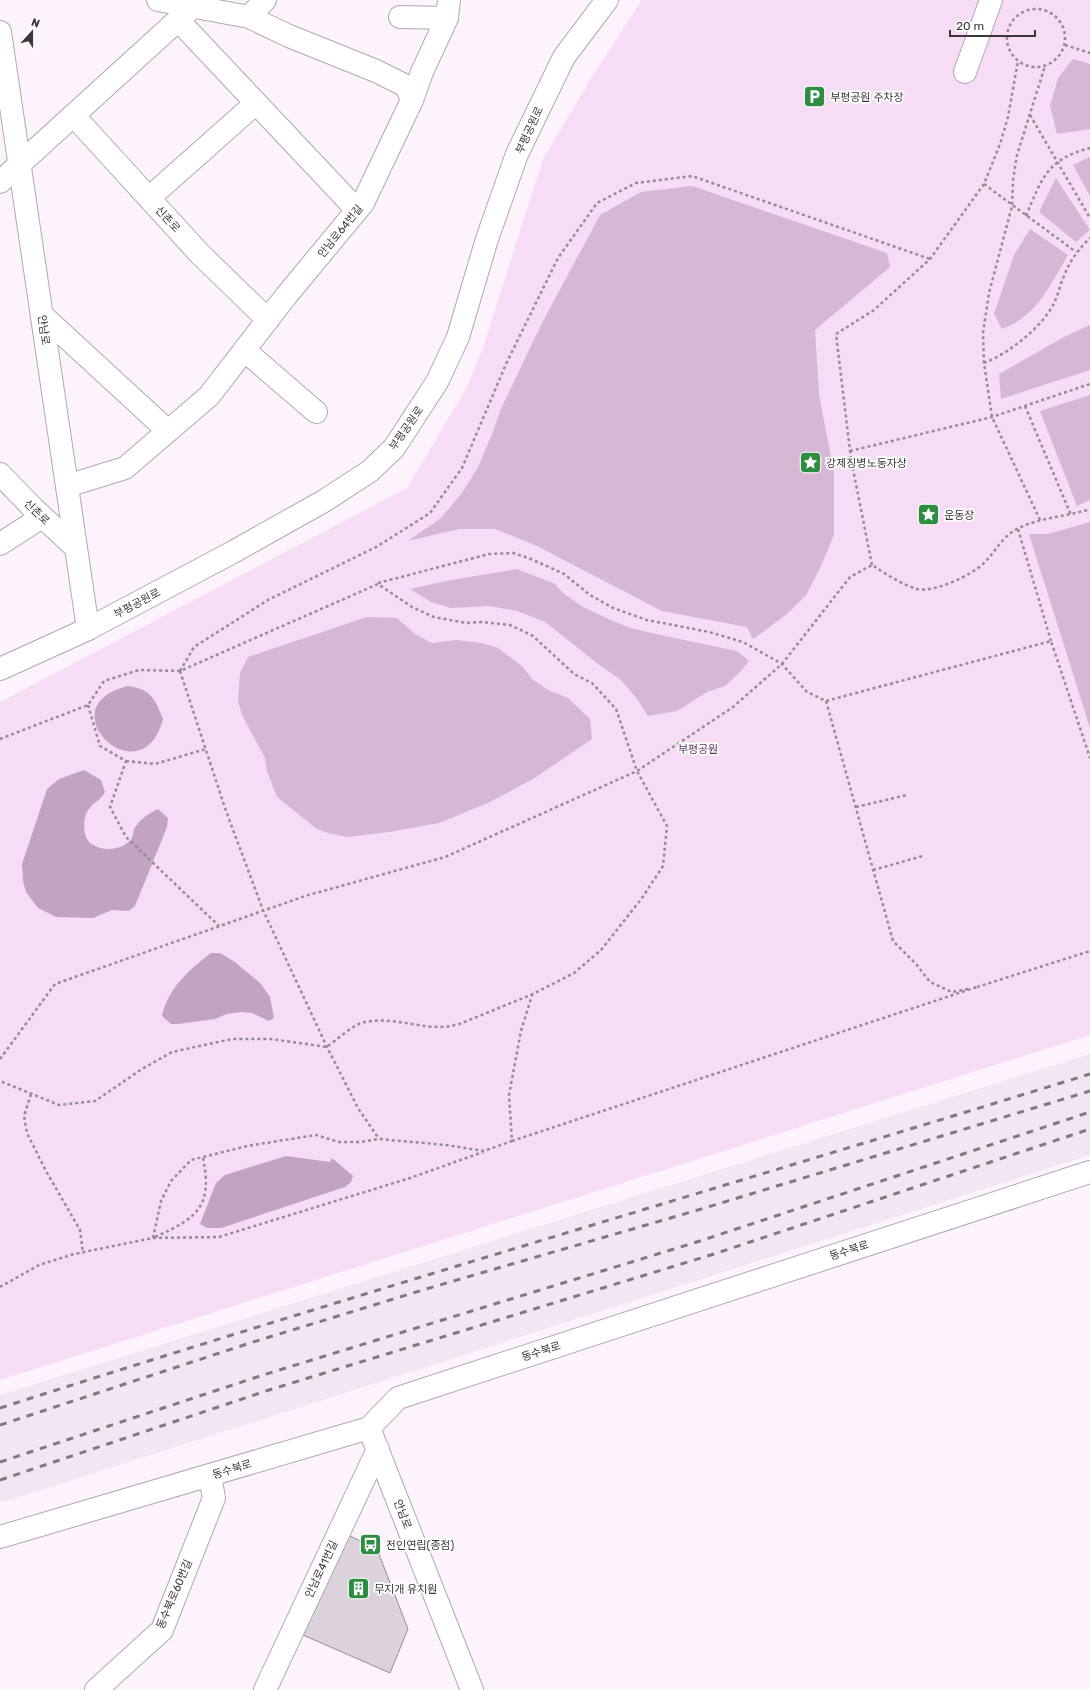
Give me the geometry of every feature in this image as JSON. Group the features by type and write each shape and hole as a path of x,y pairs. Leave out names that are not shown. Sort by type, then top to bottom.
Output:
{"street":[{"path":"158,0 184,14 256,103 357,210"},
{"path":"249,17 265,0"},
{"name":"부평공원로","path":"0,669 88,629 233,552 324,501 370,471 394,448 437,382 458,337 487,239 517,154 564,57 606,0"},
{"path":"965,72 990,0"},
{"path":"400,17 448,9"},
{"name":"안남로64번길","path":"67,486 124,468 209,396 244,350 363,203 412,100 448,9"},
{"path":"0,182 19,163 184,14 249,17 289,36 376,71 406,86 412,100"},
{"name":"안남로","path":"0,32 88,629"},
{"path":"149,198 256,103"},
{"name":"신촌로","path":"73,115 200,254 268,320"},
{"path":"42,315 168,431"},
{"path":"244,350 316,412"},
{"name":"신촌로","path":"0,474 42,517 76,548"},
{"path":"0,544 42,517"},
{"name":"동수북로","path":"0,1537 107,1504 210,1476 369,1428 398,1398 1090,1172"},
{"name":"안남로","path":"369,1428 472,1690"},
{"name":"안남로41번길","path":"265,1690 378,1449"},
{"name":"동수북로60번길","path":"96,1690 162,1630 214,1498 210,1476"}],"path":[{"path":"1039,9 1057,17 1062,25 1065,35 1065,45 1061,54 1054,61 1045,66 1026,66 1018,61 1012,54 1007,37 1013,20 1029,10 1039,9"},
{"path":"1065,45 1090,53"},
{"path":"1018,61 1008,117 1000,144 984,184 930,259 874,310 836,334 850,452 872,565 903,583 919,590 947,585 976,570 1005,536 1018,529 1040,520 1071,515 1090,509"},
{"path":"1040,520 992,417 984,364 983,333 989,293 1012,206 1013,180 1017,155 1045,66"},
{"path":"1030,114 1090,218"},
{"path":"1026,216 1047,171 1057,161 1077,151 1090,148"},
{"path":"379,1139 358,1108 327,1047 263,910 226,811 180,671 194,648 268,600 378,546 430,513 462,468 506,364 558,258 597,203 636,183 692,176 930,259"},
{"path":"984,184 1076,252"},
{"path":"984,364 995,359 1041,325 1054,304 1064,274 1076,252 1090,238"},
{"path":"850,452 992,417 1090,384"},
{"path":"1025,406 1071,515"},
{"path":"1018,529 1051,641 1090,758"},
{"path":"0,739 88,705 104,681 140,670 180,671 378,584 488,554 513,553 531,559 564,574 590,596 614,608 647,620 709,632 743,642 782,664 807,692 826,701 1051,641"},
{"path":"0,1059 55,984 304,896 445,857 637,771 733,707 782,664 850,577 872,565"},
{"path":"0,1081 59,1105 95,1101 142,1068 172,1052 232,1039 271,1039 327,1047 364,1022 402,1022 437,1028 451,1028 532,994 574,972 601,950 642,898 663,866 667,826 637,771 616,709 592,682 574,674 532,636 510,625 482,622 466,624 434,617 412,607 378,584"},
{"path":"826,701 893,941 916,964 930,982 952,992 977,987"},
{"path":"88,705 100,746 126,761 155,764 206,749"},
{"path":"126,761 110,807 126,837 219,926"},
{"path":"856,807 907,795"},
{"path":"873,870 923,856"},
{"path":"153,1238 219,1237 410,1178 512,1141 1090,951"},
{"path":"512,1141 509,1095 521,1031 532,994"},
{"path":"31,1094 24,1116 28,1132 46,1171 80,1230 83,1253"},
{"path":"153,1238 162,1201 171,1181 191,1160 247,1146 316,1135 339,1142 360,1142 379,1139 446,1145 484,1151"},
{"path":"0,1287 39,1265 83,1253 153,1238 174,1229 191,1218 200,1209 206,1185 203,1158"}],"shaded area":[{"path":"1073,59 1090,64 1090,129 1057,134 1050,106 1058,78"},
{"path":"1090,157 1090,196 1073,165"},
{"path":"1056,178 1090,230 1076,242 1039,212"},
{"path":"692,186 887,253 890,267 815,330 819,395 834,473 834,535 820,568 806,595 787,614 753,639 747,627 662,611 537,546 495,529 459,529 408,541 441,518 462,493 478,467 500,411 542,323 600,215 641,192"},
{"path":"1030,229 1068,255 1049,288 1033,308 1014,324 1002,329 994,314 1014,255"},
{"path":"1090,325 1090,370 1001,399 999,374 1064,337"},
{"path":"1090,395 1090,500 1077,506 1040,411"},
{"path":"1090,522 1090,728 1029,534 1048,534"},
{"path":"517,569 555,584 563,593 583,607 630,628 737,651 749,661 725,686 707,692 677,711 648,716 638,700 621,680 545,622 517,611 490,606 451,608 431,602 410,589 451,580"},
{"path":"367,617 397,618 415,634 432,643 457,640 481,643 498,648 522,666 533,680 550,691 568,698 590,719 592,739 533,779 490,802 439,823 389,832 347,837 317,829 277,797 267,771 265,758 243,717 238,702 240,673 248,657"},
{"path":"128,686 136,687 147,692 157,706 163,719 152,742 137,751 121,749 106,740 97,727 95,711 105,696"},
{"path":"84,770 101,780 105,792 89,809 85,816 84,830 90,843 103,849 114,849 124,845 132,838 134,829 138,823 158,809 168,818 167,827 135,906 129,911 112,910 93,918 56,917 38,908 26,892 23,881 22,864 47,789 59,779"},
{"path":"211,953 220,953 235,962 261,984 270,997 274,1018 269,1021 252,1013 241,1012 227,1014 215,1019 171,1024 162,1016 169,997 180,980"},
{"path":"1090,1054 1090,1155 0,1503 0,1395"},
{"path":"286,1156 330,1162 332,1158 353,1176 351,1182 345,1187 221,1228 207,1228 200,1224 216,1183 225,1175"}],"green space":[{"name":"부평공원","path":"642,0 1090,0 1090,1035 0,1380 0,702 407,488 467,387 483,347 543,159 593,75"}],"building":[{"name":"무지개 유치원","path":"348,1535 377,1549 408,1629 390,1673 303,1635"}],"railway":[{"path":"0,1408 408,1281 1090,1074"},
{"path":"0,1425 250,1343 426,1289 698,1210 1090,1091"},
{"path":"0,1462 263,1375 700,1241 1090,1112"},
{"path":"0,1480 269,1390 714,1254 1090,1129"}],"place":[{"name":"부평공원 주차장","path":"814,97"},
{"name":"강제징병노동자상","path":"811,463"},
{"name":"운동장","path":"928,515"},
{"name":"전인연립(종점)","path":"371,1545"},
{"name":"무지개 유치원","path":"358,1589"}]}
